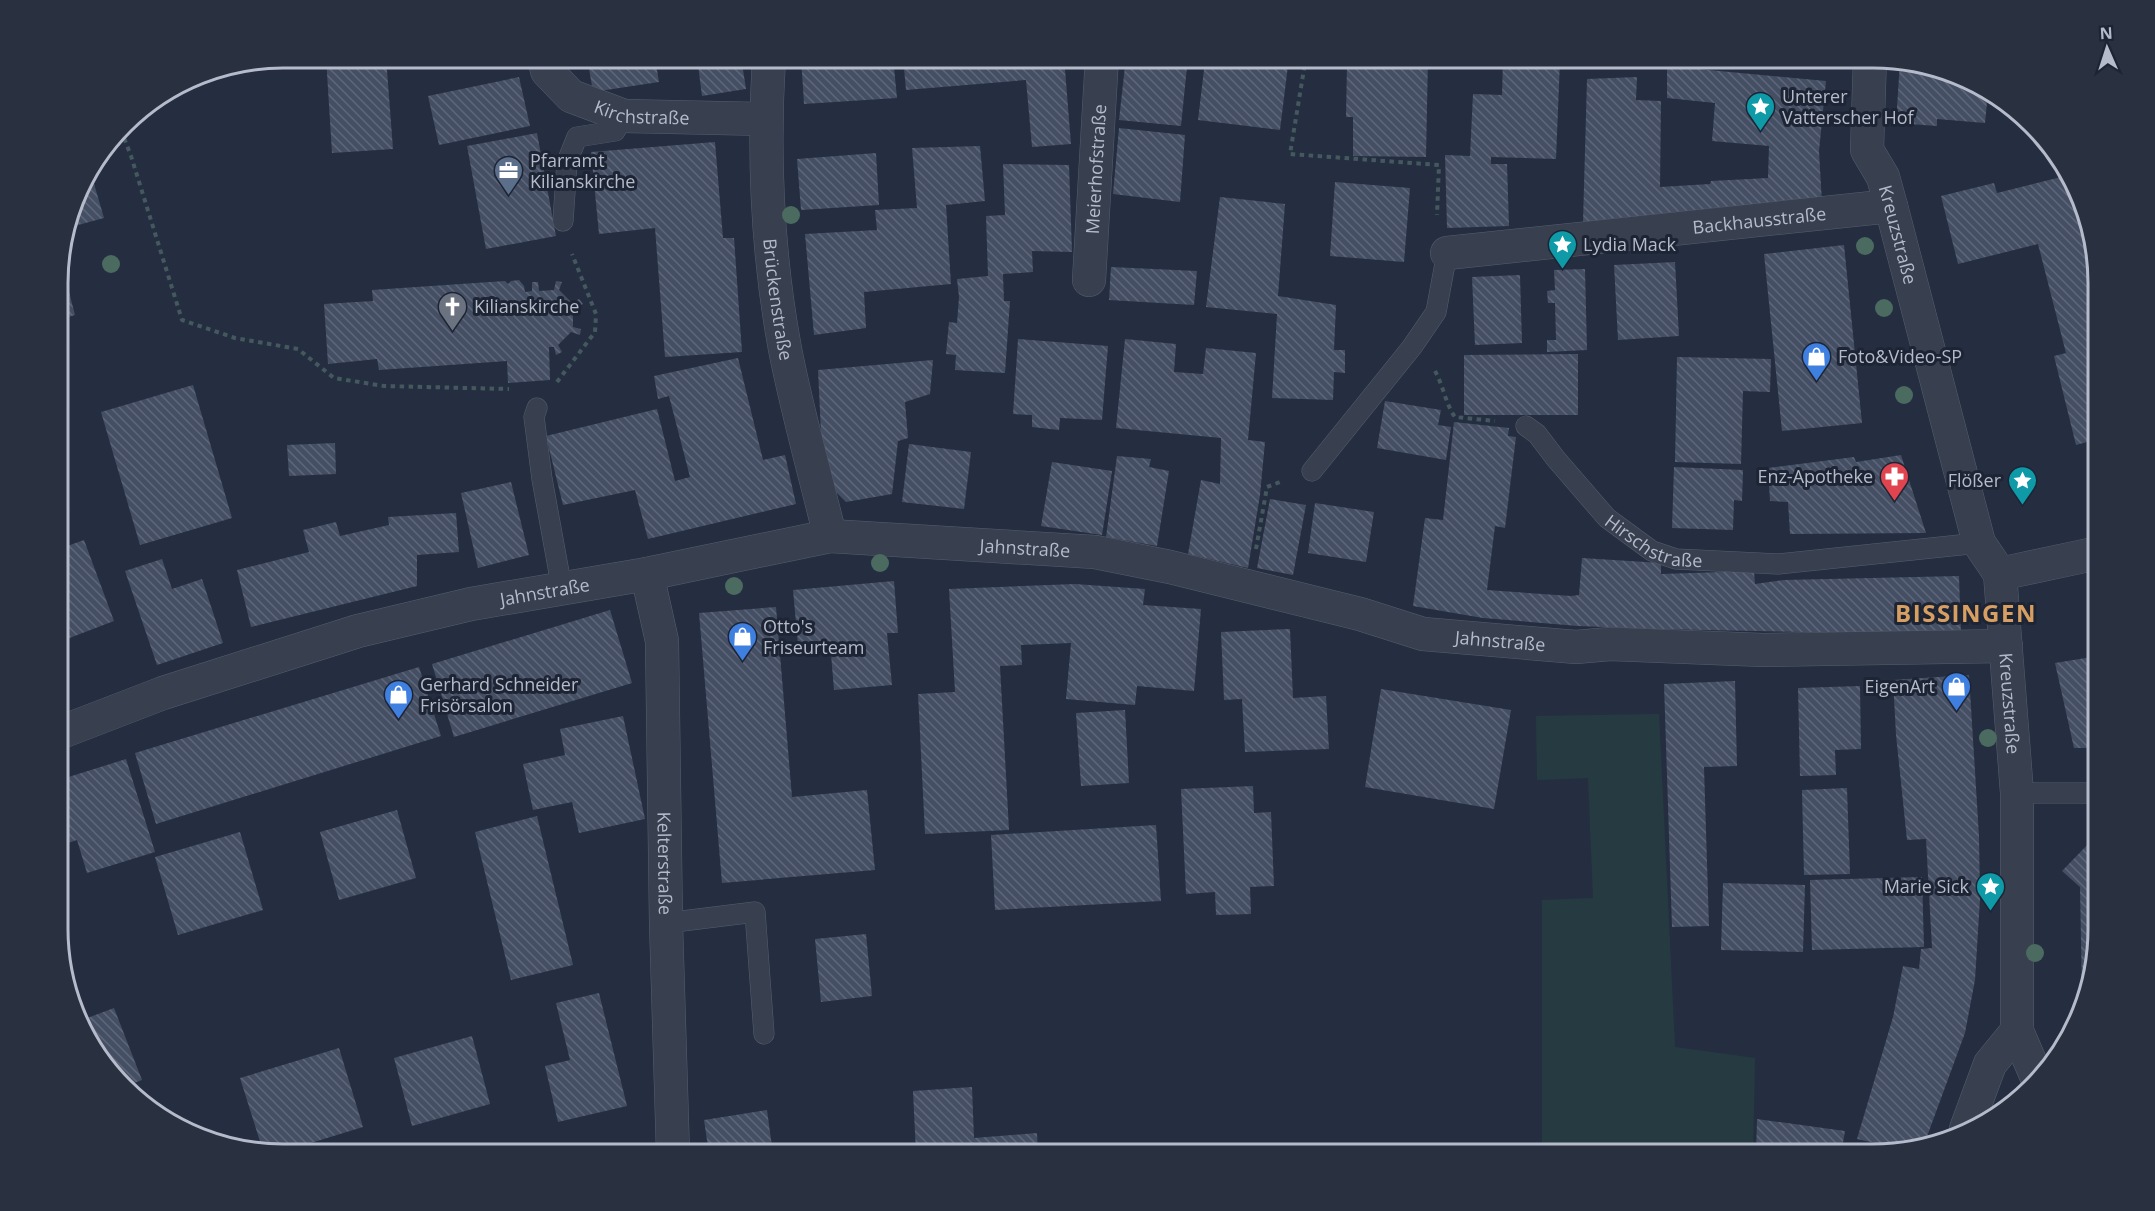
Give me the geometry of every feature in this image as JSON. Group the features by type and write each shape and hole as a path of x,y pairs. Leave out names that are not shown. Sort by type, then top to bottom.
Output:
{"street":[{"name":"Kirchstraße","path":"546,68 571,96 624,116 765,119"},
{"name":"Brückenstraße","path":"768,68 765,119 769,237 785,349 830,536"},
{"name":"Meierhofstraße","path":"1089,280 1101,68"},
{"name":"Kreuzstraße","path":"1870,68 1867,150 1883,177 1979,543 2000,574 2017,793 2017,1031 2034,1070"},
{"name":"Backhausstraße","path":"1447,253 1891,206"},
{"name":"Jahnstraße","path":"68,730 163,693 358,631 471,604 647,574 830,536 1095,552 1170,567 1360,614 1423,634 1576,647 1610,644 1763,650 2006,646"},
{"path":"2000,574 2088,555"},
{"name":"Kelterstraße","path":"647,574 662,641 666,923 673,1144"},
{"path":"1970,1120 1990,1064 2017,1031"}],"lane":[{"path":"563,221 567,162 577,137 615,131 624,116"},
{"path":"1312,471 1412,347 1436,312 1447,253"},
{"path":"537,408 534,417 542,479 562,589"},
{"name":"Hirschstraße","path":"1526,426 1537,434 1607,518 1652,551 1676,559 1778,564 1979,543"},
{"path":"2017,793 2088,793"},
{"path":"666,923 755,912 764,1034"}],"path":[{"path":"1304,68 1290,154 1439,165 1437,229 1447,253"},
{"path":"124,138 182,320 235,338 298,349 334,378 384,386 513,389 537,408 595,332 596,314 576,267 563,221"},
{"path":"1412,347 1436,372 1446,394 1450,411 1455,417 1526,426"},
{"path":"1249,587 1267,487 1312,471"}],"green space":[{"path":"1659,714 1675,1047 1755,1058 1753,1144 1542,1144 1542,900 1593,898 1588,778 1537,780 1536,716"}],"building":[{"path":"327,68 387,68 393,149 332,153"},
{"path":"589,68 657,68 659,82 593,92"},
{"path":"698,68 743,68 746,89 702,96"},
{"path":"802,68 894,68 897,98 804,104"},
{"path":"904,68 1065,68 1071,144 1032,147 1026,80 906,90"},
{"path":"1125,68 1187,68 1181,126 1119,120"},
{"path":"1204,68 1288,68 1280,130 1198,120"},
{"path":"1347,68 1428,68 1426,157 1353,156 1353,117 1346,117"},
{"path":"1503,68 1560,68 1556,159 1491,157 1491,164 1507,164 1509,226 1447,228 1445,155 1470,156 1473,94 1502,95"},
{"path":"1667,68 1826,81 1819,151 1822,203 1714,208 1583,222 1587,79 1637,77 1636,100 1661,101 1660,187 1768,178 1769,146 1712,141 1715,103 1667,98"},
{"path":"1899,69 1955,84 1987,101 1985,123 1937,119 1937,126 1896,123"},
{"path":"519,77 530,126 439,145 428,96"},
{"path":"1119,128 1185,135 1180,202 1113,194"},
{"path":"537,133 556,236 486,249 467,146"},
{"path":"715,142 723,238 734,238 742,352 665,357 655,228 599,234 591,152"},
{"path":"980,146 985,201 946,205 951,284 864,292 866,328 814,335 805,234 877,230 875,210 917,208 912,148"},
{"path":"876,153 879,205 801,210 797,159"},
{"path":"1003,164 1069,165 1072,252 1032,251 1033,272 1003,274 1004,301 1010,301 1005,373 955,370 956,355 946,354 949,322 957,323 959,297 957,279 988,276 986,216 1005,215"},
{"path":"2060,177 2071,200 2086,255 2088,283 2088,442 2076,445 2054,356 2066,353 2038,244 1958,264 1941,196 1994,183 1997,193"},
{"path":"93,181 104,218 75,226"},
{"path":"1335,182 1410,188 1404,262 1330,256"},
{"path":"1220,197 1285,204 1278,296 1336,305 1334,350 1345,350 1345,373 1334,372 1333,400 1272,398 1277,314 1206,307"},
{"path":"1844,245 1862,423 1782,431 1764,254"},
{"path":"1675,262 1679,336 1618,340 1614,265"},
{"path":"1111,267 1197,271 1194,305 1109,300"},
{"path":"1585,269 1587,350 1547,352 1547,340 1556,340 1555,303 1548,303 1547,291 1555,290 1554,270"},
{"path":"1520,275 1522,343 1475,345 1472,277"},
{"name":"Kilianskirche","path":"519,280 525,292 532,291 532,282 538,282 539,291 554,290 556,281 562,282 559,290 572,303 579,299 583,304 573,309 573,327 581,329 580,335 571,332 558,345 562,352 556,355 554,347 549,347 550,380 508,383 507,361 379,370 377,359 328,364 324,304 373,301 372,290 505,281 508,284"},
{"path":"68,288 75,315 68,317"},
{"path":"1018,339 1108,346 1102,420 1060,418 1059,430 1032,427 1032,415 1013,414"},
{"path":"1125,339 1176,344 1174,372 1203,374 1206,348 1256,353 1248,440 1265,442 1260,495 1248,568 1188,554 1201,480 1220,484 1221,438 1116,428"},
{"path":"1578,354 1578,415 1464,415 1464,355"},
{"path":"1677,357 1771,359 1770,392 1743,391 1741,464 1675,462"},
{"path":"738,358 763,460 785,455 796,504 648,539 635,490 563,505 546,436 657,409 675,481 690,477 669,396 658,399 654,376"},
{"path":"933,360 930,394 905,402 908,438 898,441 892,494 846,502 835,491 822,454 818,370"},
{"path":"193,385 232,518 140,545 101,412"},
{"path":"1385,401 1441,410 1438,425 1451,427 1446,460 1377,448"},
{"path":"1454,422 1509,428 1508,436 1516,437 1505,528 1495,526 1487,590 1579,595 1582,558 1661,563 1661,574 1754,571 1755,584 1784,580 1959,576 1961,635 1578,626 1483,618 1413,606 1425,518 1443,520"},
{"path":"335,443 336,474 289,476 287,445"},
{"path":"909,444 971,452 964,509 902,502"},
{"path":"1901,455 1926,533 1790,534 1788,502 1770,501 1768,468 1854,457 1856,462"},
{"path":"1117,456 1151,459 1149,467 1169,471 1157,546 1106,537"},
{"path":"1052,462 1112,471 1102,535 1041,526"},
{"path":"1674,467 1743,470 1742,501 1734,500 1733,530 1672,528"},
{"path":"511,482 529,555 478,568 461,493"},
{"path":"1270,499 1306,505 1293,575 1257,568"},
{"path":"1315,503 1374,512 1366,562 1308,553"},
{"path":"456,513 459,552 417,555 417,586 251,627 237,570 309,552 303,530 336,522 340,536 389,525 388,517"},
{"path":"84,540 114,621 68,639 68,546"},
{"path":"162,559 172,589 202,579 223,643 157,665 125,571"},
{"path":"894,581 898,633 887,633 892,685 834,690 830,642 798,645 793,590"},
{"path":"1075,584 1145,589 1143,605 1201,609 1194,691 1137,686 1135,705 1066,699 1071,643 1021,645 1022,665 1000,666 1009,830 925,834 918,694 955,692 949,589"},
{"path":"776,607 792,797 867,790 875,870 722,883 699,613"},
{"path":"610,610 632,683 454,737 432,664"},
{"path":"1290,629 1293,698 1326,696 1329,749 1245,752 1242,699 1224,700 1221,632"},
{"path":"2088,658 2088,748 2074,748 2055,663"},
{"path":"419,667 441,736 156,824 135,753"},
{"path":"1969,675 1979,836 1980,899 1975,980 1965,1033 1927,1136 1878,1144 1857,1139 1893,1017 1903,966 1919,969 1921,949 1932,948 1926,839 1907,840 1896,735 1893,680"},
{"path":"1735,681 1737,766 1704,767 1709,926 1672,927 1664,684"},
{"path":"1860,686 1861,749 1835,750 1836,775 1800,776 1798,688"},
{"path":"1381,689 1511,710 1494,809 1365,787"},
{"path":"1125,710 1129,783 1081,786 1076,713"},
{"path":"623,716 645,819 579,833 572,802 533,810 523,764 565,755 560,729"},
{"path":"126,759 155,852 87,873 77,840 68,843 68,777"},
{"path":"1253,786 1254,813 1271,812 1274,886 1250,887 1251,914 1216,915 1215,892 1186,894 1181,789"},
{"path":"1847,788 1850,874 1804,875 1802,790"},
{"path":"397,810 416,878 339,900 320,832"},
{"path":"537,816 573,965 511,980 475,832"},
{"path":"1156,825 1161,901 995,910 991,835"},
{"path":"240,832 263,910 178,935 155,857"},
{"path":"2088,844 2088,928 2082,976 2080,887 2062,871"},
{"path":"1922,877 1924,947 1812,950 1810,880"},
{"path":"1723,883 1805,885 1803,952 1721,950"},
{"path":"866,934 872,996 821,1002 815,939"},
{"path":"599,993 627,1106 558,1122 545,1066 570,1060 556,1003"},
{"path":"114,1008 142,1080 134,1083 121,1070 96,1036 87,1018"},
{"path":"472,1036 490,1104 412,1126 394,1058"},
{"path":"339,1048 363,1127 307,1144 260,1142 240,1078"},
{"path":"972,1087 974,1138 1037,1133 1038,1144 916,1144 913,1091"},
{"path":"767,1110 772,1144 708,1144 704,1120"},
{"path":"1757,1119 1845,1131 1843,1144 1756,1144"}],"place":[{"name":"Unterer Vatterscher Hof","path":"1761,132"},
{"name":"Pfarramt Kilianskirche","path":"509,196"},
{"name":"Lydia Mack","path":"1562,270"},
{"name":"Kilianskirche","path":"453,332"},
{"name":"Foto&Video-SP","path":"1817,382"},
{"name":"Enz-Apotheke","path":"1894,502"},
{"name":"Flößer","path":"2022,506"},
{"name":"Otto's Friseurteam","path":"742,662"},
{"name":"EigenArt","path":"1956,712"},
{"name":"Gerhard Schneider Frisörsalon","path":"399,720"},
{"name":"Marie Sick","path":"1990,912"}],"district":[{"name":"BISSINGEN","path":"1966,612"}]}
